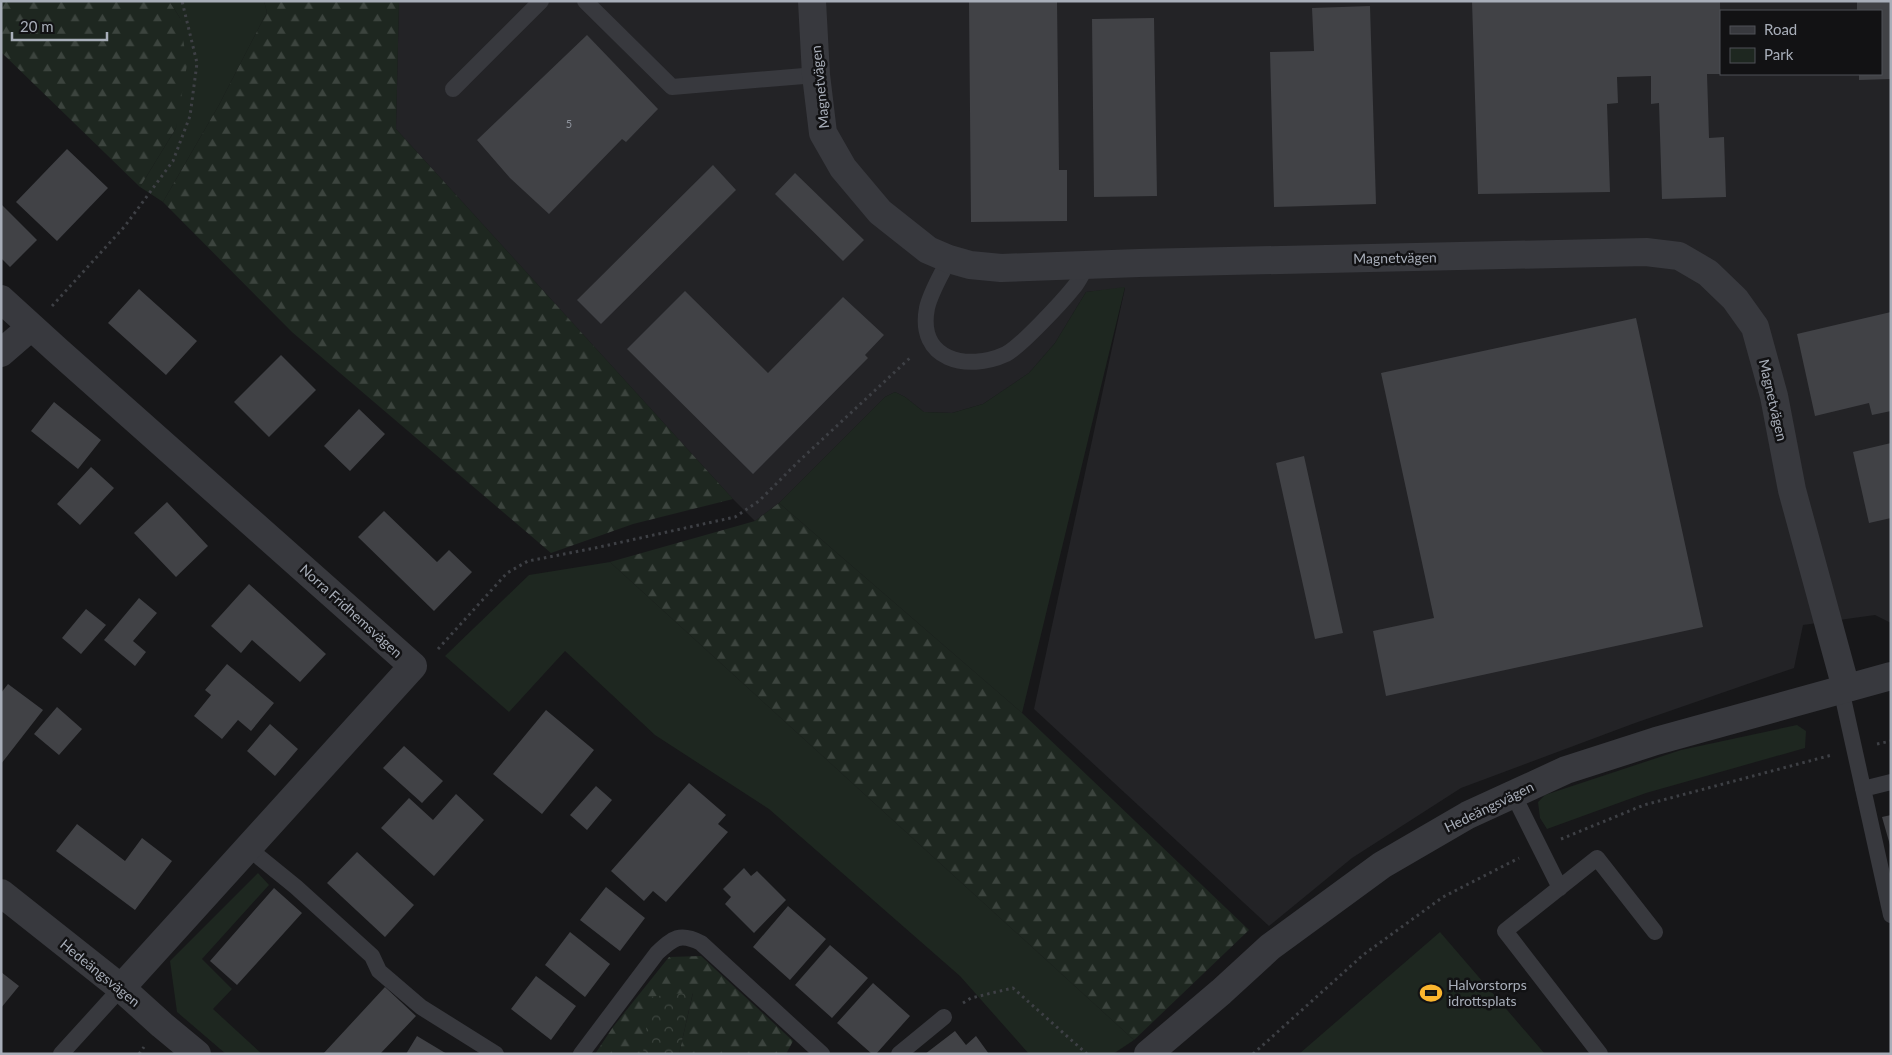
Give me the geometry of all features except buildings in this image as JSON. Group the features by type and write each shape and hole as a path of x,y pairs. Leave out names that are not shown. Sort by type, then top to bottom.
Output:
{"street":[{"name":"Magnetvägen","path":"812,1 816,75 823,133 843,168 880,212 928,250 949,259 970,265 1001,268 1088,264 1646,252 1679,256 1708,273 1735,299 1755,327 1774,396 1792,490 1843,688"},
{"name":"Norra Fridhemsvägen","path":"1,299 413,666 121,988"},
{"path":"1,353 31,327"},
{"name":"Hedeängsvägen","path":"1148,1054 1222,992 1270,947 1382,865 1468,815 1566,770 1638,746 1891,676"},
{"name":"Hedeängsvägen","path":"1,893 121,988 197,1054"}],"lane":[{"path":"453,89 541,1"},
{"path":"585,1 672,87 816,75"},
{"path":"949,259 927,307 926,329 936,350 952,360 981,362 1007,354 1030,333 1075,286 1088,264"},
{"path":"1843,688 1891,915"},
{"path":"1863,789 1891,782"},
{"path":"1513,794 1560,888"},
{"path":"248,848 296,887 372,956 378,971 421,1007 496,1054"},
{"path":"1600,1054 1505,931 1598,858 1655,932"},
{"path":"580,1054 657,953 670,941 682,937 690,937 701,943 822,1054"},
{"path":"61,1054 121,988"},
{"path":"899,1054 944,1017"}],"path":[{"path":"31,327 126,226 173,162 190,116 197,63 182,1"},
{"path":"413,666 433,655 507,573 528,561 735,517 760,501 799,461 930,339"},
{"path":"944,1017 970,998 1013,988 1087,1054"}],"shaded area":[{"path":"399,1 1891,1 1891,623 1875,615 1803,625 1794,668 1635,723 1461,788 1352,858 1269,926 1034,709 1125,288 1086,292 1055,343 1029,373 983,404 952,413 924,412 905,397 895,392 885,397 779,503 755,521 396,129"}],"green space":[{"path":"1,1 169,1 180,18 187,65 176,128 140,187 1,52"},
{"path":"169,1 264,1 267,12 219,105 163,202 140,187 176,128 180,18"},
{"path":"264,1 399,1 396,129 733,499 633,524 551,553 292,332 163,202 219,105 267,12"},
{"path":"1125,287 1022,713 779,503 885,397 895,392 905,397 924,412 952,413 983,404 1029,373 1055,343 1086,292"},
{"path":"779,503 1022,713 1249,930 1134,1040 610,562 755,521"},
{"path":"610,562 1134,1040 1113,1054 1029,1054 960,976 769,809 655,735 565,651 509,712 445,656 529,575"},
{"path":"1797,725 1806,731 1805,748 1646,793 1547,829 1540,818 1538,802 1545,795 1681,750"},
{"path":"258,873 269,885 202,959 232,989 213,1009 262,1054 226,1054 177,1012 170,961"},
{"name":"Halvorstorps idrottsplats","path":"1440,932 1545,1054 1299,1054"},
{"path":"701,956 793,1041 786,1054 679,1054 693,993 643,1053 648,1054 595,1054 613,1027 669,957"},
{"path":"693,992 679,1054 643,1053 650,997"}],"place":[{"name":"Halvorstorps idrottsplats","path":"1431,993"}]}
